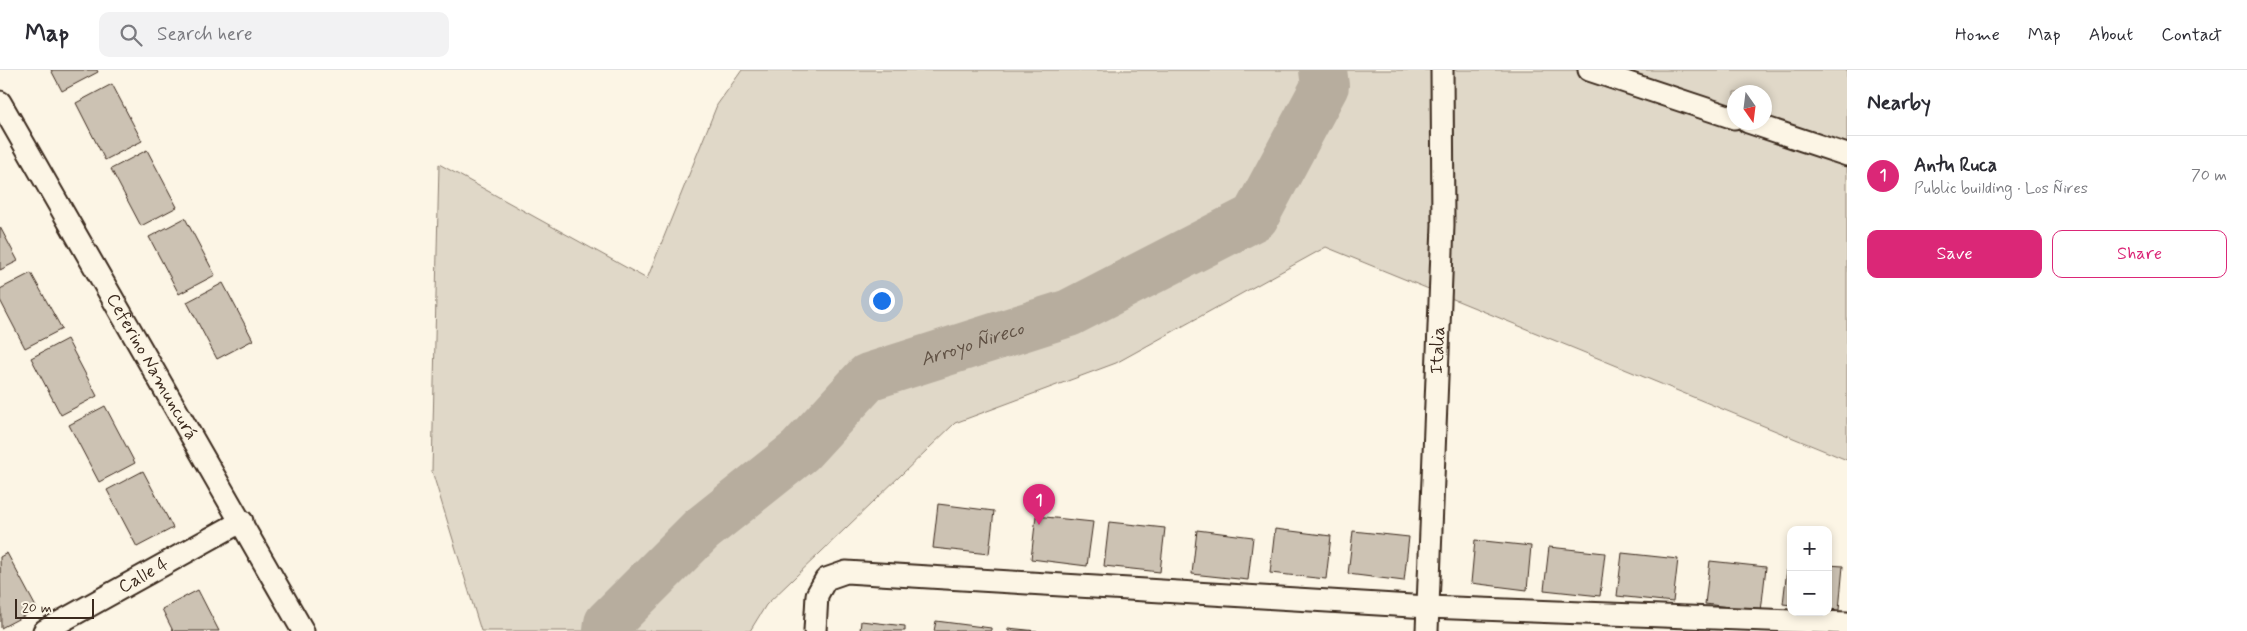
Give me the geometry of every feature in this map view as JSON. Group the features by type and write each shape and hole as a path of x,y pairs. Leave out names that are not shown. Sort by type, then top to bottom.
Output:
{"street":[{"name":"Italia","path":"1427,631 1442,225 1442,70"},
{"path":"1589,70 1727,116"},
{"name":"Ceferino Namuncurá","path":"0,102 242,521 303,631"},
{"path":"1772,130 1847,155"},
{"name":"Calle 4","path":"44,631 242,521"},
{"path":"815,631 817,595 826,579 846,572 1428,607 1847,623"}],"shaded area":[{"path":"742,70 1847,70 1847,460 1326,247 1116,363 955,423 766,605 750,631 481,631 432,471 439,164 647,279 717,105"}],"building":[{"path":"51,70 97,70 98,72 62,91"},
{"path":"112,84 142,141 105,160 76,103"},
{"path":"147,150 177,207 141,226 111,169"},
{"path":"185,218 215,275 179,294 149,237"},
{"path":"0,227 18,261 0,270"},
{"path":"31,273 62,329 25,348 0,300 0,289"},
{"path":"223,283 253,340 217,359 187,302"},
{"path":"67,339 97,396 61,415 31,358"},
{"path":"105,406 135,463 99,482 69,425"},
{"path":"143,471 173,528 137,547 107,490"},
{"path":"938,504 994,511 989,554 933,548"},
{"path":"1036,516 1093,522 1087,566 1031,559"},
{"path":"1109,522 1165,528 1160,572 1104,566"},
{"path":"1275,529 1331,536 1326,579 1270,573"},
{"path":"1197,530 1253,537 1248,580 1192,574"},
{"path":"1353,531 1409,537 1404,581 1348,574"},
{"path":"1475,540 1531,546 1527,590 1471,583"},
{"path":"1549,547 1605,553 1600,596 1544,590"},
{"path":"7,553 37,609 1,628 0,557"},
{"path":"1622,553 1678,559 1673,602 1617,596"},
{"path":"1710,561 1766,567 1761,611 1705,604"},
{"path":"1832,565 1843,566 1839,610 1832,609"},
{"path":"1787,569 1787,604 1783,604"},
{"path":"198,590 219,631 173,631 162,609"},
{"path":"861,621 905,626 905,631 860,631"},
{"path":"936,621 991,628 991,631 934,631"},
{"path":"1008,628 1037,631 1008,631"}],"waterway":[{"name":"Arroyo Ñireco","path":"607,631 608,623 701,530 800,451 868,377 1069,313 1255,217 1325,86 1323,70"}],"place":[{"name":"Antu Ruca","path":"1039,525"}]}
